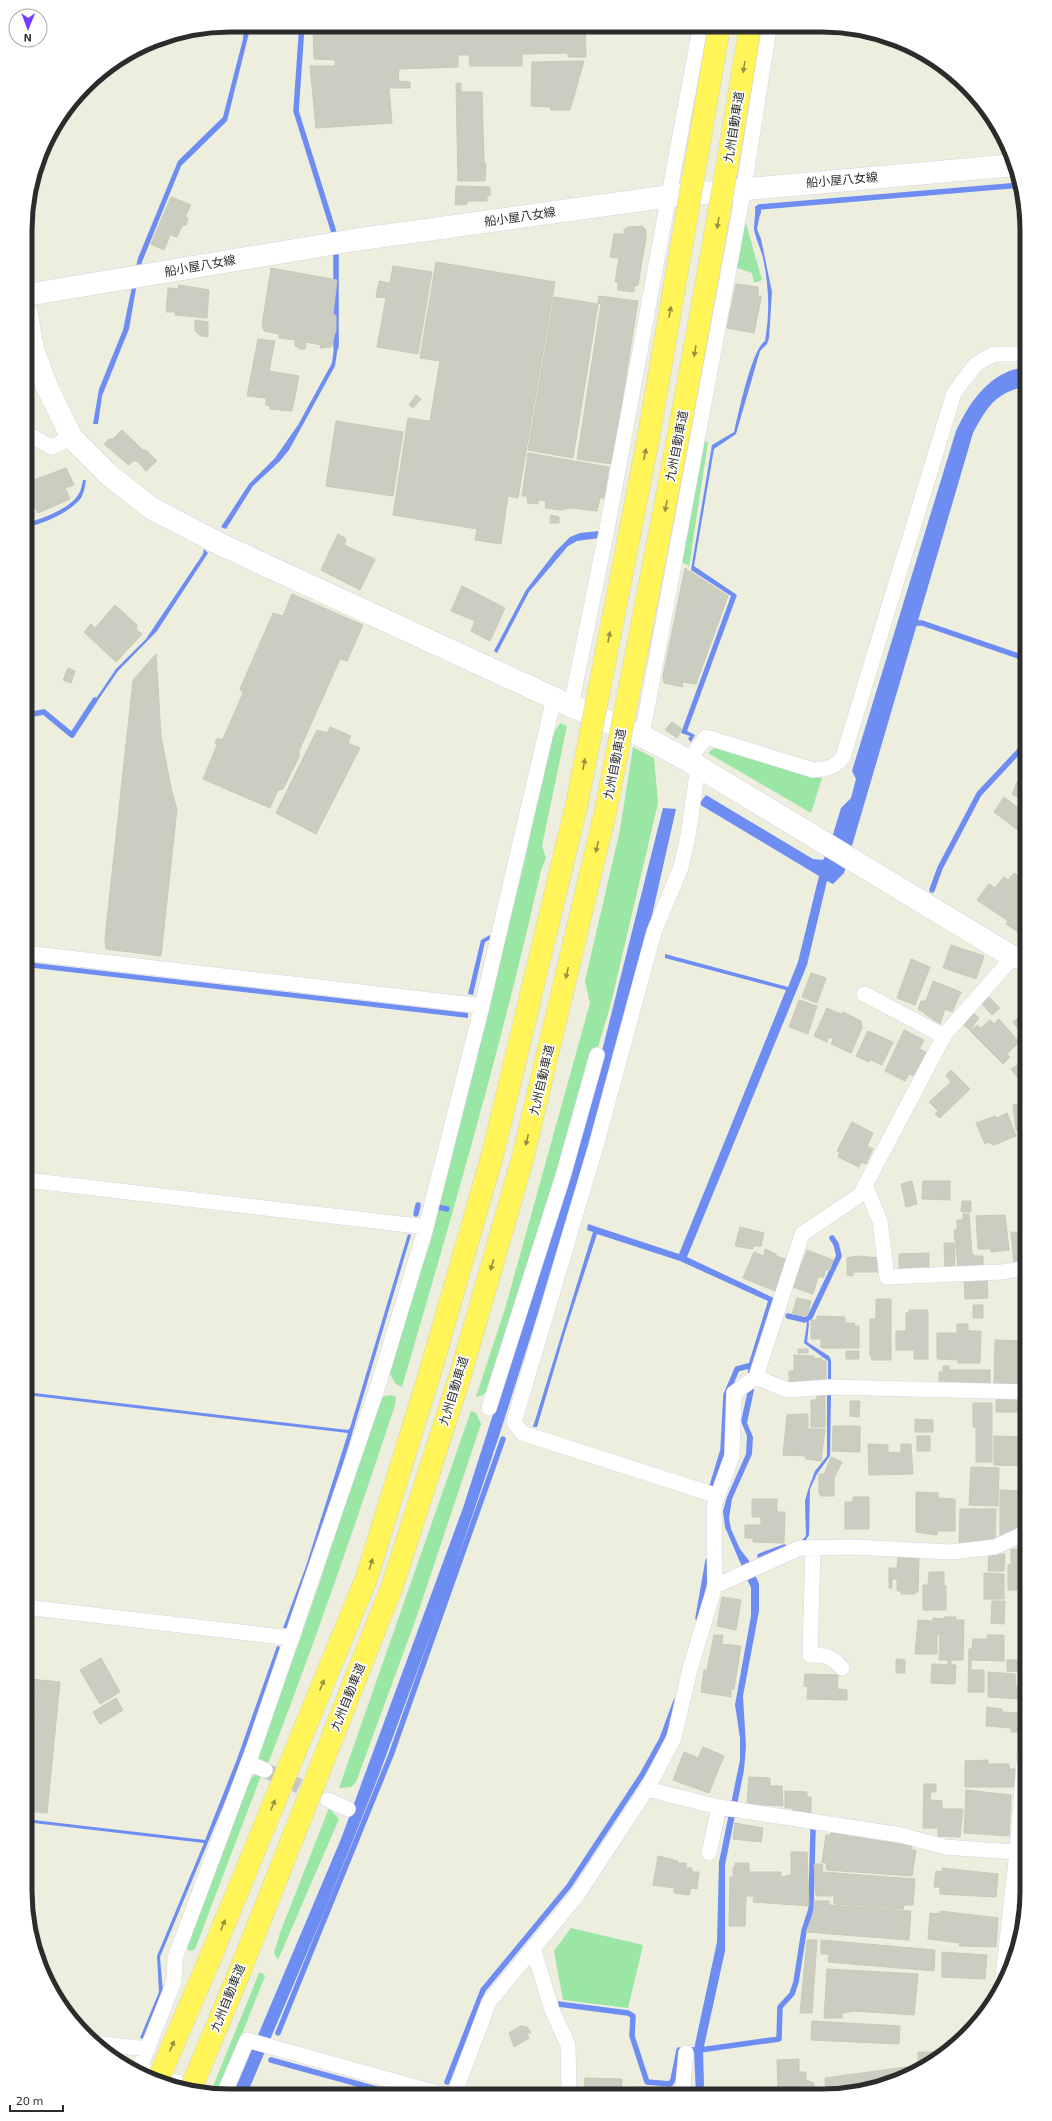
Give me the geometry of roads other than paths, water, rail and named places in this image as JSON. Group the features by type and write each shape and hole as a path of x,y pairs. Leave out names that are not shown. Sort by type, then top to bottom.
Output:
{"highway":[{"path":"159,2076 209,1961 366,1577 432,1366 493,1152 577,803 648,440 718,32"},
{"name":"九州自動車道","path":"192,2085 240,1971 393,1584 461,1374 522,1162 606,809 679,436 723,194 749,32"}],"street":[{"path":"140,2068 174,1982 175,1958 248,1763 378,1386 426,1227 482,1006 607,529 699,32"},
{"path":"642,736 744,188 768,32"},
{"name":"船小屋八女線","path":"32,294 354,240 670,196 744,188 1010,166"},
{"path":"32,344 48,389 72,438 109,475 151,508 198,534 562,702 696,760 851,860 1020,958 944,1036 860,1194 802,1234 756,1377 734,1393 732,1456 714,1506 715,1586 690,1669 674,1738 647,1789 578,1894 489,2002 456,2089"},
{"path":"718,1496 522,1433 514,1422 596,1146 654,932 681,867 688,836 696,760 706,737 813,770 828,769 837,764 843,757 954,393 976,364 994,354 1020,354"},
{"path":"32,436 50,447 72,438"},
{"path":"32,953 482,1006"},
{"path":"864,994 944,1036"},
{"path":"489,1408 563,1176 598,1054"},
{"path":"32,1181 426,1227"},
{"path":"865,1185 880,1221 887,1277 1002,1272 1020,1269"},
{"path":"756,1377 787,1390 830,1387 1020,1392"},
{"path":"715,1586 800,1548 854,1547 951,1552 995,1546 1020,1535"},
{"path":"813,1547 810,1655 824,1655 833,1658 842,1668"},
{"path":"32,1608 291,1638"},
{"path":"248,1763 265,1770"},
{"path":"647,1789 719,1807 901,1835 945,1847 1020,1852"},
{"path":"328,1800 348,1809"},
{"path":"709,1853 719,1807"},
{"path":"1005,1968 1020,1865"},
{"path":"533,1948 552,2010 568,2044 569,2089"},
{"path":"226,2089 247,2040 423,2089"},
{"path":"105,2044 148,2050"},
{"path":"683,2089 686,2053"}],"water":[{"path":"244,32 249,32 227,121 181,166 142,262 129,329 102,396 98,424 93,424 99,389 123,330 138,258 178,161 223,117"},
{"path":"755,206 758,206 761,209 757,229 761,239 772,292 769,338 767,344 760,351 736,434 714,449 694,566 737,595 687,731 695,735 691,742 688,739 690,736 681,733 731,596 691,570 712,445 734,432 751,368 760,346 765,341 767,331 768,289 763,258 754,229"},
{"path":"335,340 339,340 335,366 289,450 280,461 253,486 226,529 221,527 249,484 275,458 298,425 332,363"},
{"path":"1020,368 1020,388 1007,392 994,402 983,415 973,433 844,873 833,884 827,881 807,965 687,1257 776,1299 751,1372 754,1390 747,1423 753,1437 752,1454 732,1499 729,1518 731,1529 740,1549 750,1562 759,1584 759,1611 743,1696 746,1746 744,1770 725,1865 725,1951 703,2051 703,2089 696,2089 694,2049 717,1942 719,1862 740,1760 740,1738 735,1705 751,1616 751,1588 725,1527 723,1511 727,1497 746,1454 747,1436 741,1421 748,1390 748,1366 768,1301 680,1261 597,1234 566,1329 537,1427 533,1427 593,1232 587,1230 588,1224 679,1254 786,990 665,958 665,954 788,987 798,962 819,876 699,804 706,795 813,859 823,860 828,851 841,808 851,798 856,779 852,771 956,431 975,398 983,389 992,381 1014,369"},
{"path":"83,480 86,480 84,492 81,498 64,513 32,525 32,521 47,516 68,505 74,500 81,488"},
{"path":"599,531 599,538 577,541 568,546 529,592 497,653 494,651 526,590 556,551 570,537 580,533"},
{"path":"204,549 208,553 157,631 118,671 98,700 91,706 116,669 146,639 203,554"},
{"path":"663,808 676,809 648,933 586,1163 499,1436 448,1588 377,1780 323,1915 249,2089 235,2089 341,1839 463,1508 520,1330 601,1055"},
{"path":"490,935 491,939 485,942 473,995 468,994 481,940"},
{"path":"32,963 468,1013 468,1018 32,968"},
{"path":"408,1234 411,1235 328,1515 287,1628 283,1628 306,1566 348,1433 32,1396 32,1393 348,1430 350,1428"},
{"path":"808,1318 809,1324 807,1342 829,1356 831,1360 831,1383 828,1384 828,1361 804,1343 807,1323 805,1320"},
{"path":"827,1394 831,1394 830,1456 817,1474 810,1489 809,1535 804,1543 802,1540 806,1536 805,1501 815,1471 827,1456"},
{"path":"277,1646 281,1647 242,1761 160,1957 163,1992 144,2039 140,2038 159,1992 157,1956 204,1843 32,1823 32,1820 205,1840 237,1759"}],"waterway":[{"path":"302,32 296,111 336,239"},
{"path":"758,213 759,207 1015,185"},
{"path":"336,247 336,347"},
{"path":"911,623 922,623 1020,657"},
{"path":"32,714 44,712 72,735 95,700"},
{"path":"932,890 940,868 979,794 1020,750"},
{"path":"416,1214 418,1205"},
{"path":"437,1207 447,1209"},
{"path":"788,1316 805,1320 810,1317 839,1256 836,1244 832,1238"},
{"path":"710,1493 723,1450 726,1395 737,1369 748,1366"},
{"path":"278,2033 391,1755 503,1439"},
{"path":"760,1556 784,1547"},
{"path":"698,1618 708,1561"},
{"path":"447,2082 483,1990 569,1886 642,1775 662,1739 676,1701"},
{"path":"558,2004 628,2013 633,2016 632,2036 647,2082 670,2084 673,2080 679,2050 700,2050 779,2039 780,2007 792,1994 796,1982 804,1931 811,1909 813,1829"},
{"path":"271,2060 376,2089"}],"tunnel":[{"path":"265,1770 328,1800"}]}
